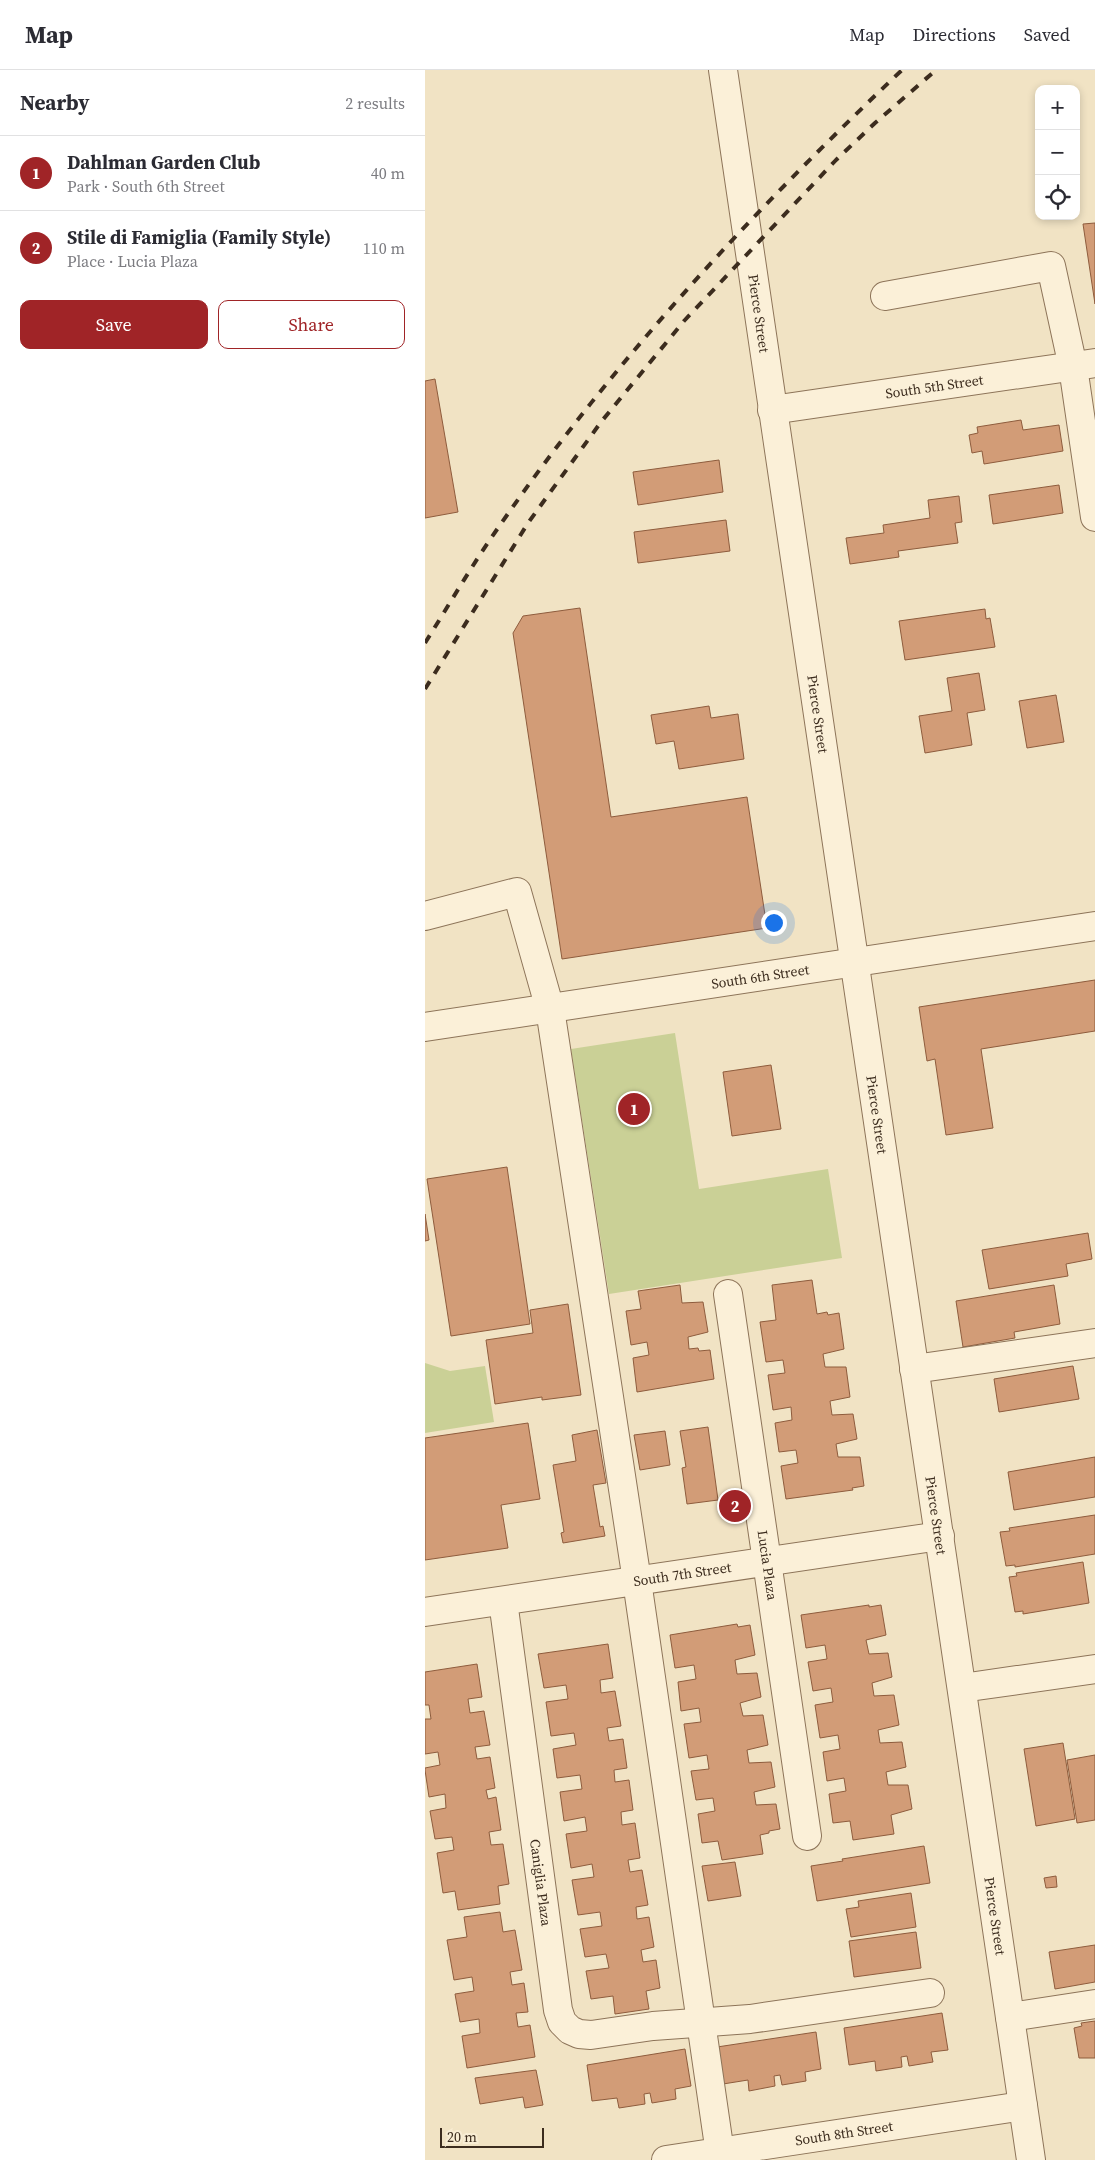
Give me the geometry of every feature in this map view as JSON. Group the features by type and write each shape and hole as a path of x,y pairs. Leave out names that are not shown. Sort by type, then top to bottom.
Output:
{"street":[{"name":"Pierce Street","path":"723,70 853,964 1031,2160"},
{"path":"885,296 1051,266 1084,365 1095,517"},
{"name":"South 5th Street","path":"772,410 1084,365"},
{"path":"425,916 517,892 550,1009 637,1581 720,2156"},
{"name":"South 6th Street","path":"425,1027 853,964 1095,926"},
{"name":"Lucia Plaza","path":"728,1294 807,1836"},
{"path":"914,1369 1095,1344"},
{"name":"South 7th Street","path":"425,1612 939,1536"},
{"name":"Caniglia Plaza","path":"503,1601 558,2010 562,2022 570,2030 579,2034 591,2035 659,2026 701,2024 931,1993"},
{"path":"962,1688 1095,1669"},
{"path":"1011,2017 1095,2004"},
{"name":"South 8th Street","path":"666,2160 720,2156 1023,2106"}],"green space":[{"path":"675,1033 699,1189 828,1169 842,1258 609,1294 571,1049"},
{"path":"425,1363 450,1371 485,1366 494,1422 425,1433"}],"building":[{"path":"1095,223 1095,304 1083,224"},
{"path":"435,379 458,512 425,518 425,381"},
{"path":"1021,420 1023,430 1059,425 1063,451 984,464 982,451 972,453 969,435 978,433 977,427"},
{"path":"719,460 723,492 638,505 633,472"},
{"path":"1059,485 1063,513 993,524 989,495"},
{"path":"959,496 962,522 955,523 958,543 898,551 899,557 850,564 846,538 884,533 883,525 930,518 928,500"},
{"path":"726,520 730,551 638,563 634,532"},
{"path":"580,608 611,817 747,797 767,928 562,959 513,633 523,616"},
{"path":"985,609 986,619 990,618 995,647 905,660 899,621"},
{"path":"979,673 985,710 967,713 972,745 925,753 919,716 952,711 947,678"},
{"path":"1056,695 1064,742 1027,748 1019,701"},
{"path":"709,706 711,718 738,714 744,759 679,769 674,741 656,744 651,715"},
{"path":"1095,980 1095,1031 981,1049 993,1128 946,1135 935,1059 927,1061 919,1007"},
{"path":"771,1065 781,1129 732,1136 723,1072"},
{"path":"507,1167 530,1324 451,1336 427,1179"},
{"path":"425,1214 429,1240 425,1241"},
{"path":"1088,1233 1092,1259 1066,1264 1068,1276 989,1289 982,1250"},
{"path":"812,1280 817,1314 827,1312 828,1315 839,1313 844,1349 823,1354 825,1367 846,1367 850,1397 830,1401 832,1415 853,1414 857,1439 836,1444 838,1457 860,1457 864,1486 852,1488 853,1490 786,1499 781,1466 798,1463 796,1450 779,1452 775,1423 792,1420 791,1407 773,1410 768,1375 785,1373 783,1360 766,1362 760,1322 776,1320 772,1285"},
{"path":"680,1285 682,1303 703,1302 708,1332 688,1337 689,1349 698,1348 699,1351 710,1350 714,1379 637,1392 633,1358 649,1355 647,1342 631,1345 626,1311 641,1309 638,1291"},
{"path":"1054,1285 1060,1324 1014,1332 1015,1338 963,1347 956,1301"},
{"path":"568,1304 581,1395 542,1400 542,1397 495,1404 486,1340 533,1333 530,1310"},
{"path":"1073,1366 1079,1399 999,1412 994,1379"},
{"path":"528,1423 540,1499 501,1505 508,1548 425,1560 425,1438"},
{"path":"708,1427 718,1500 687,1504 682,1468 686,1467 680,1431"},
{"path":"597,1430 606,1483 593,1485 600,1527 603,1526 605,1536 563,1543 561,1533 564,1532 553,1465 576,1461 572,1435"},
{"path":"665,1431 670,1465 640,1470 634,1435"},
{"path":"1095,1457 1095,1497 1014,1510 1008,1472"},
{"path":"1095,1515 1095,1554 1015,1567 1015,1565 1006,1566 1000,1532 1010,1531 1009,1528"},
{"path":"1083,1562 1089,1603 1023,1614 1023,1611 1015,1612 1009,1577 1017,1576 1016,1573"},
{"path":"869,1605 869,1607 881,1605 886,1635 866,1640 869,1654 888,1653 892,1677 872,1683 874,1696 894,1695 899,1725 878,1730 880,1743 902,1742 906,1767 886,1772 888,1785 908,1785 912,1809 891,1815 894,1834 853,1840 850,1821 833,1823 829,1794 846,1791 844,1778 827,1781 823,1752 840,1749 838,1735 820,1738 815,1705 833,1702 831,1688 813,1691 808,1662 827,1659 825,1645 806,1648 801,1615"},
{"path":"737,1624 738,1627 750,1625 755,1655 735,1660 737,1674 757,1673 761,1697 740,1703 743,1716 763,1715 768,1745 747,1750 749,1763 771,1762 775,1787 754,1792 756,1805 776,1804 780,1829 760,1835 763,1854 722,1860 718,1841 702,1843 698,1814 715,1811 713,1798 696,1800 691,1771 709,1769 707,1755 689,1758 684,1724 701,1722 699,1708 681,1711 678,1682 696,1679 694,1665 675,1668 670,1635"},
{"path":"608,1644 613,1678 600,1680 601,1693 615,1691 621,1726 607,1728 609,1741 623,1739 627,1768 614,1770 615,1782 629,1780 633,1810 621,1812 622,1825 635,1823 640,1858 628,1860 630,1872 642,1870 648,1905 636,1907 637,1919 649,1917 654,1947 641,1950 643,1962 656,1960 660,1988 646,1991 649,2009 615,2014 613,1996 591,1999 586,1971 609,1968 606,1954 585,1957 580,1929 602,1926 600,1912 578,1915 572,1880 594,1877 592,1864 571,1868 566,1834 587,1831 585,1817 564,1821 560,1792 582,1789 580,1775 557,1778 553,1749 576,1745 574,1733 551,1736 546,1702 568,1699 566,1685 544,1688 538,1654"},
{"path":"477,1664 482,1697 468,1699 470,1713 484,1711 490,1745 475,1747 477,1759 490,1757 495,1788 486,1790 488,1799 496,1797 501,1830 489,1832 491,1845 503,1844 509,1884 498,1886 500,1904 458,1910 455,1891 443,1893 437,1853 454,1850 452,1837 435,1839 430,1811 446,1808 445,1794 429,1797 425,1768 440,1765 438,1752 425,1754 425,1719 431,1719 429,1705 425,1705 425,1672"},
{"path":"1063,1743 1075,1819 1036,1826 1024,1749"},
{"path":"1095,1755 1095,1820 1077,1823 1067,1760"},
{"path":"924,1846 930,1883 817,1901 811,1866"},
{"path":"735,1862 741,1896 708,1901 702,1866"},
{"path":"1056,1876 1057,1887 1046,1888 1044,1878"},
{"path":"911,1893 916,1927 851,1937 846,1909 859,1907 858,1901"},
{"path":"500,1912 503,1932 515,1930 522,1970 510,1972 512,1985 524,1983 528,2012 516,2013 518,2027 530,2025 535,2057 467,2068 462,2036 480,2033 479,2019 460,2022 455,1994 474,1991 472,1977 454,1980 447,1940 467,1937 464,1917"},
{"path":"916,1932 921,1968 854,1977 849,1941"},
{"path":"1095,1945 1095,1982 1055,1989 1049,1952"},
{"path":"942,2013 948,2050 931,2052 933,2062 909,2066 907,2056 901,2057 902,2067 876,2071 875,2061 849,2065 844,2028"},
{"path":"1095,2021 1095,2058 1079,2058 1074,2028 1082,2026 1081,2023"},
{"path":"816,2032 821,2069 805,2072 806,2081 782,2085 780,2075 774,2076 775,2086 749,2091 748,2080 723,2084 717,2047"},
{"path":"685,2049 691,2086 675,2089 676,2099 652,2103 650,2093 644,2094 645,2104 619,2108 617,2098 592,2101 587,2065"},
{"path":"536,2070 543,2105 525,2108 523,2097 480,2104 475,2078"}],"railway":[{"path":"425,643 498,528 589,405 638,346 740,232 902,70"},
{"path":"425,689 528,523 601,422 684,321 836,160 936,70"}],"place":[{"name":"Dahlman Garden Club","path":"634,1109"},
{"name":"Stile di Famiglia (Family Style)","path":"735,1506"}]}
